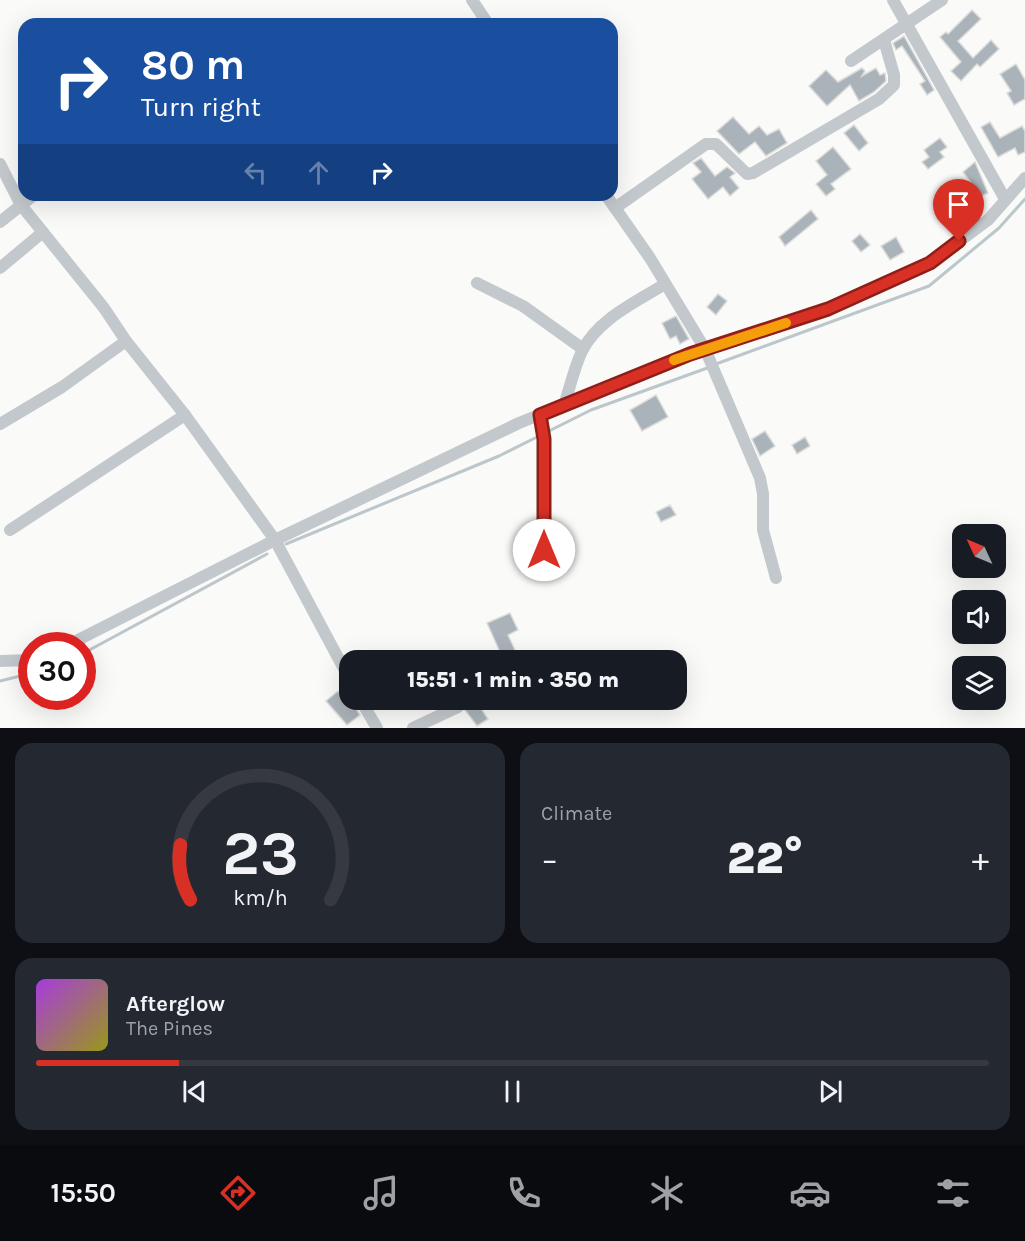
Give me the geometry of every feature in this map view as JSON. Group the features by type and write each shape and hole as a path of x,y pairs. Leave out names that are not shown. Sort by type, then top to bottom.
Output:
{"street":[{"path":"472,0 484,18"},
{"path":"893,0 1005,200"},
{"path":"851,61 942,0"},
{"path":"615,208 706,144 716,144 747,174 753,173 879,99 894,85 894,75 884,40"},
{"path":"0,165 18,200"},
{"path":"94,632 275,540 564,405 708,358 828,309 930,263 988,219 1025,178"},
{"path":"18,201 104,308 126,341 185,416 275,540 339,659"},
{"path":"0,222 27,201"},
{"path":"610,201 665,284 708,358 760,478 763,494 763,530 776,578"},
{"path":"0,268 43,232"},
{"path":"477,283 523,306 583,350"},
{"path":"564,405 583,350 593,335 618,313 665,284"},
{"path":"0,424 62,387 126,341"},
{"path":"10,530 185,416"},
{"path":"541,417 544,439 544,550"},
{"path":"0,661 18,660"},
{"path":"366,710 377,728"},
{"path":"413,728 452,710"}],"building":[{"path":"972,10 981,19 958,41 973,58 991,40 999,49 980,67 977,64 961,81 951,71 961,62 940,37 946,32 948,34"},
{"path":"904,36 934,90 927,95 920,84 925,81 902,46 896,50 893,43"},
{"path":"1016,64 1025,80 1025,99 1014,105 1007,93 1011,91 1000,74"},
{"path":"862,68 865,71 862,76 876,68 880,75 885,73 886,81 859,101 850,85 827,106 809,86 826,70 838,82"},
{"path":"733,117 749,134 759,126 767,135 779,129 787,143 766,156 755,142 739,154 717,131"},
{"path":"990,122 1000,138 1022,126 1025,131 1025,152 1018,155 1015,148 998,157 981,127"},
{"path":"854,125 868,143 859,151 844,133"},
{"path":"940,138 947,147 940,152 944,157 928,169 922,162 929,157 924,150"},
{"path":"833,147 851,169 831,184 835,189 826,196 816,184 827,175 816,161"},
{"path":"701,158 715,176 727,167 735,173 730,177 739,188 730,196 723,187 708,199 692,179 701,172 693,163"},
{"path":"975,162 988,193 976,198 980,205 970,210 960,189 972,184 963,172"},
{"path":"811,210 818,219 785,246 779,237"},
{"path":"860,234 870,245 861,252 852,241"},
{"path":"896,237 904,252 890,260 881,246"},
{"path":"718,294 727,301 716,315 707,307"},
{"path":"676,316 689,339 680,344 676,336 670,339 662,323"},
{"path":"656,395 668,417 642,431 630,410"},
{"path":"765,431 775,446 760,456 752,439"},
{"path":"805,437 810,446 797,454 792,445"},
{"path":"670,505 676,515 661,522 656,512"},
{"path":"510,613 518,630 508,635 515,650 499,650 487,623"},
{"path":"338,691 339,710 357,710 360,715 347,725 326,701"},
{"path":"465,710 482,710 488,719 477,726"}],"waterway":[{"path":"716,364 929,286 999,228 1025,199"},
{"path":"547,432 591,410 710,367"},
{"path":"286,544 499,456 541,435"},
{"path":"96,646 267,554"},
{"path":"0,681 18,676"}],"slow traffic":[{"path":"674,360 786,323"}],"route":[{"path":"544,550 544,439 540,415 690,354 828,309 930,263 959,241"}]}
